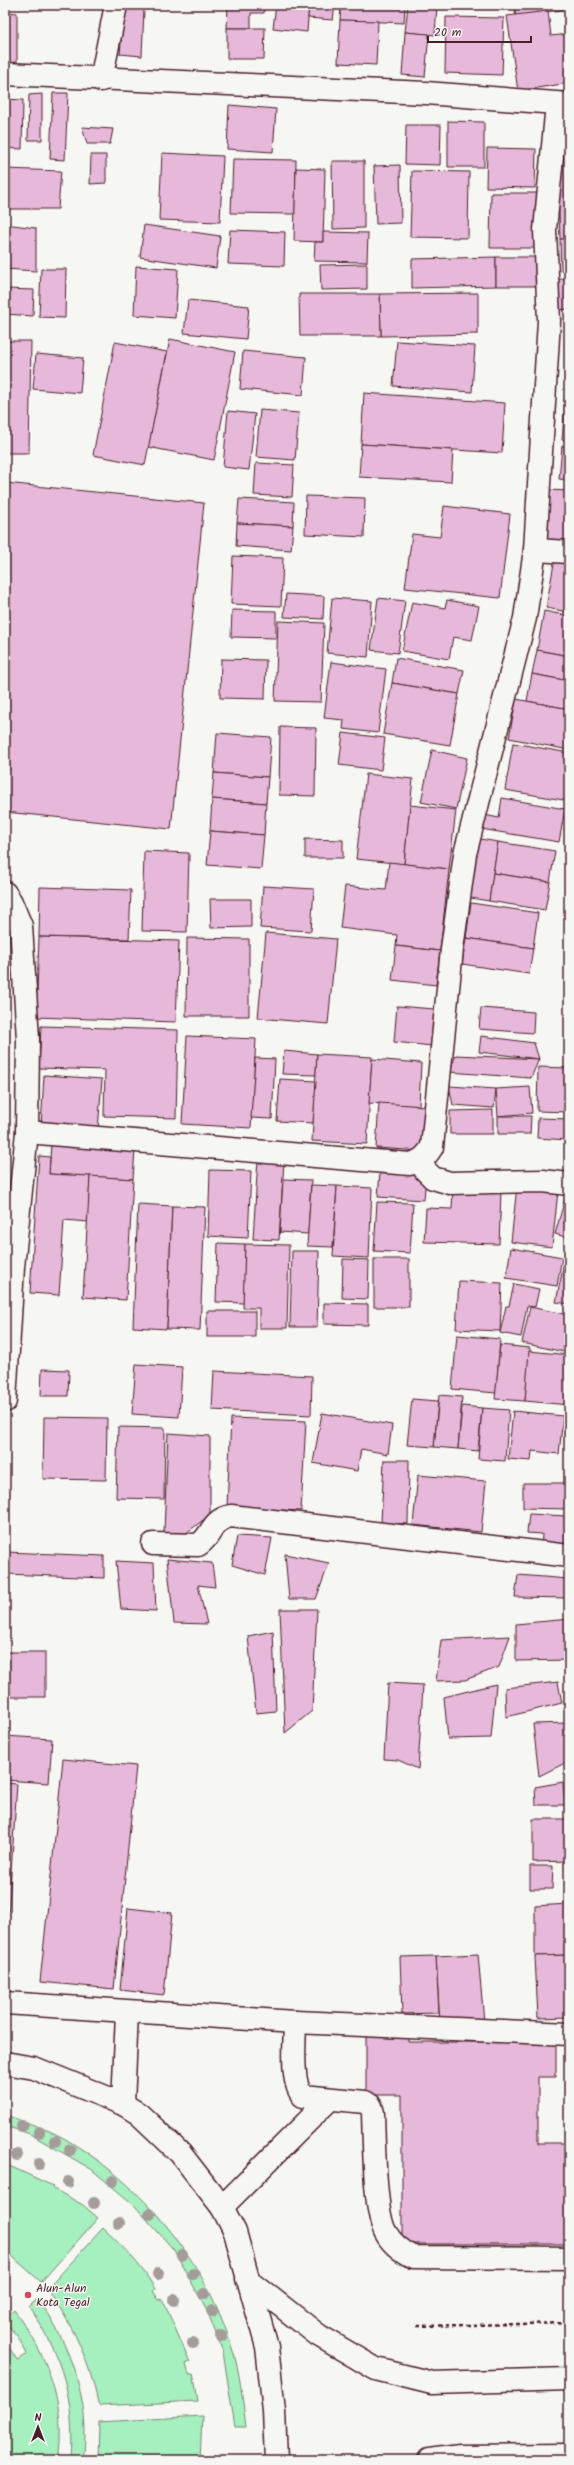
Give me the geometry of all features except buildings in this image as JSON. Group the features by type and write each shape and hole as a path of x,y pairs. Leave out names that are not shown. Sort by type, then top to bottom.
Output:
{"street":[{"path":"101,80 116,5"},
{"path":"5,74 101,80 426,93 563,104 545,230 549,321 535,550 525,618 465,854 452,948 432,1147 421,1161 410,1164 27,1132"},
{"path":"535,550 569,552"},
{"path":"5,893 11,902 21,926 28,1039 27,1132 9,1267 5,1401"},
{"path":"421,1161 425,1170 433,1178 450,1183 544,1181 569,1184"},
{"path":"153,1544 198,1545 203,1542 215,1523 223,1518 231,1516 569,1556"},
{"path":"5,2003 127,2013 569,2034"},
{"path":"123,2104 127,2013"},
{"path":"295,2022 296,2087 303,2096 329,2100 365,2102 370,2106 373,2113 379,2212 385,2232 403,2252 413,2257 569,2258"},
{"path":"5,2063 34,2068 123,2104 139,2114 180,2153 222,2208 235,2232 267,2347 274,2411 276,2460"},
{"path":"222,2208 329,2100"},
{"path":"247,2279 318,2335 376,2369 432,2383 569,2379"},
{"path":"429,2460 460,2456 569,2455"}],"path":[{"path":"417,2326 569,2323"}],"green space":[{"path":"5,2115 56,2134 100,2162 127,2184 152,2209 174,2235 210,2294 224,2325 237,2366 246,2427 235,2427 223,2352 208,2313 174,2250 134,2205 91,2169 30,2134 5,2126"},
{"path":"5,2164 53,2186 52,2188 83,2205 98,2218 41,2282 5,2250"},
{"path":"103,2228 138,2264 155,2289 153,2291 159,2300 161,2299 165,2305 190,2362 186,2364 189,2375 193,2374 198,2401 100,2406 98,2403 90,2372 79,2343 65,2316 47,2289"},
{"path":"38,2298 60,2335 76,2375 84,2417 85,2438 83,2460 71,2460 71,2418 64,2380 50,2344 29,2307"},
{"path":"14,2310 36,2344 52,2380 60,2419 58,2460 5,2460 5,2341 17,2360 27,2354 18,2337 5,2322 5,2318"},
{"path":"202,2416 200,2460 98,2460 99,2422"}],"place":[{"name":"Alun-Alun Kota Tegal","path":"28,2295"}]}
